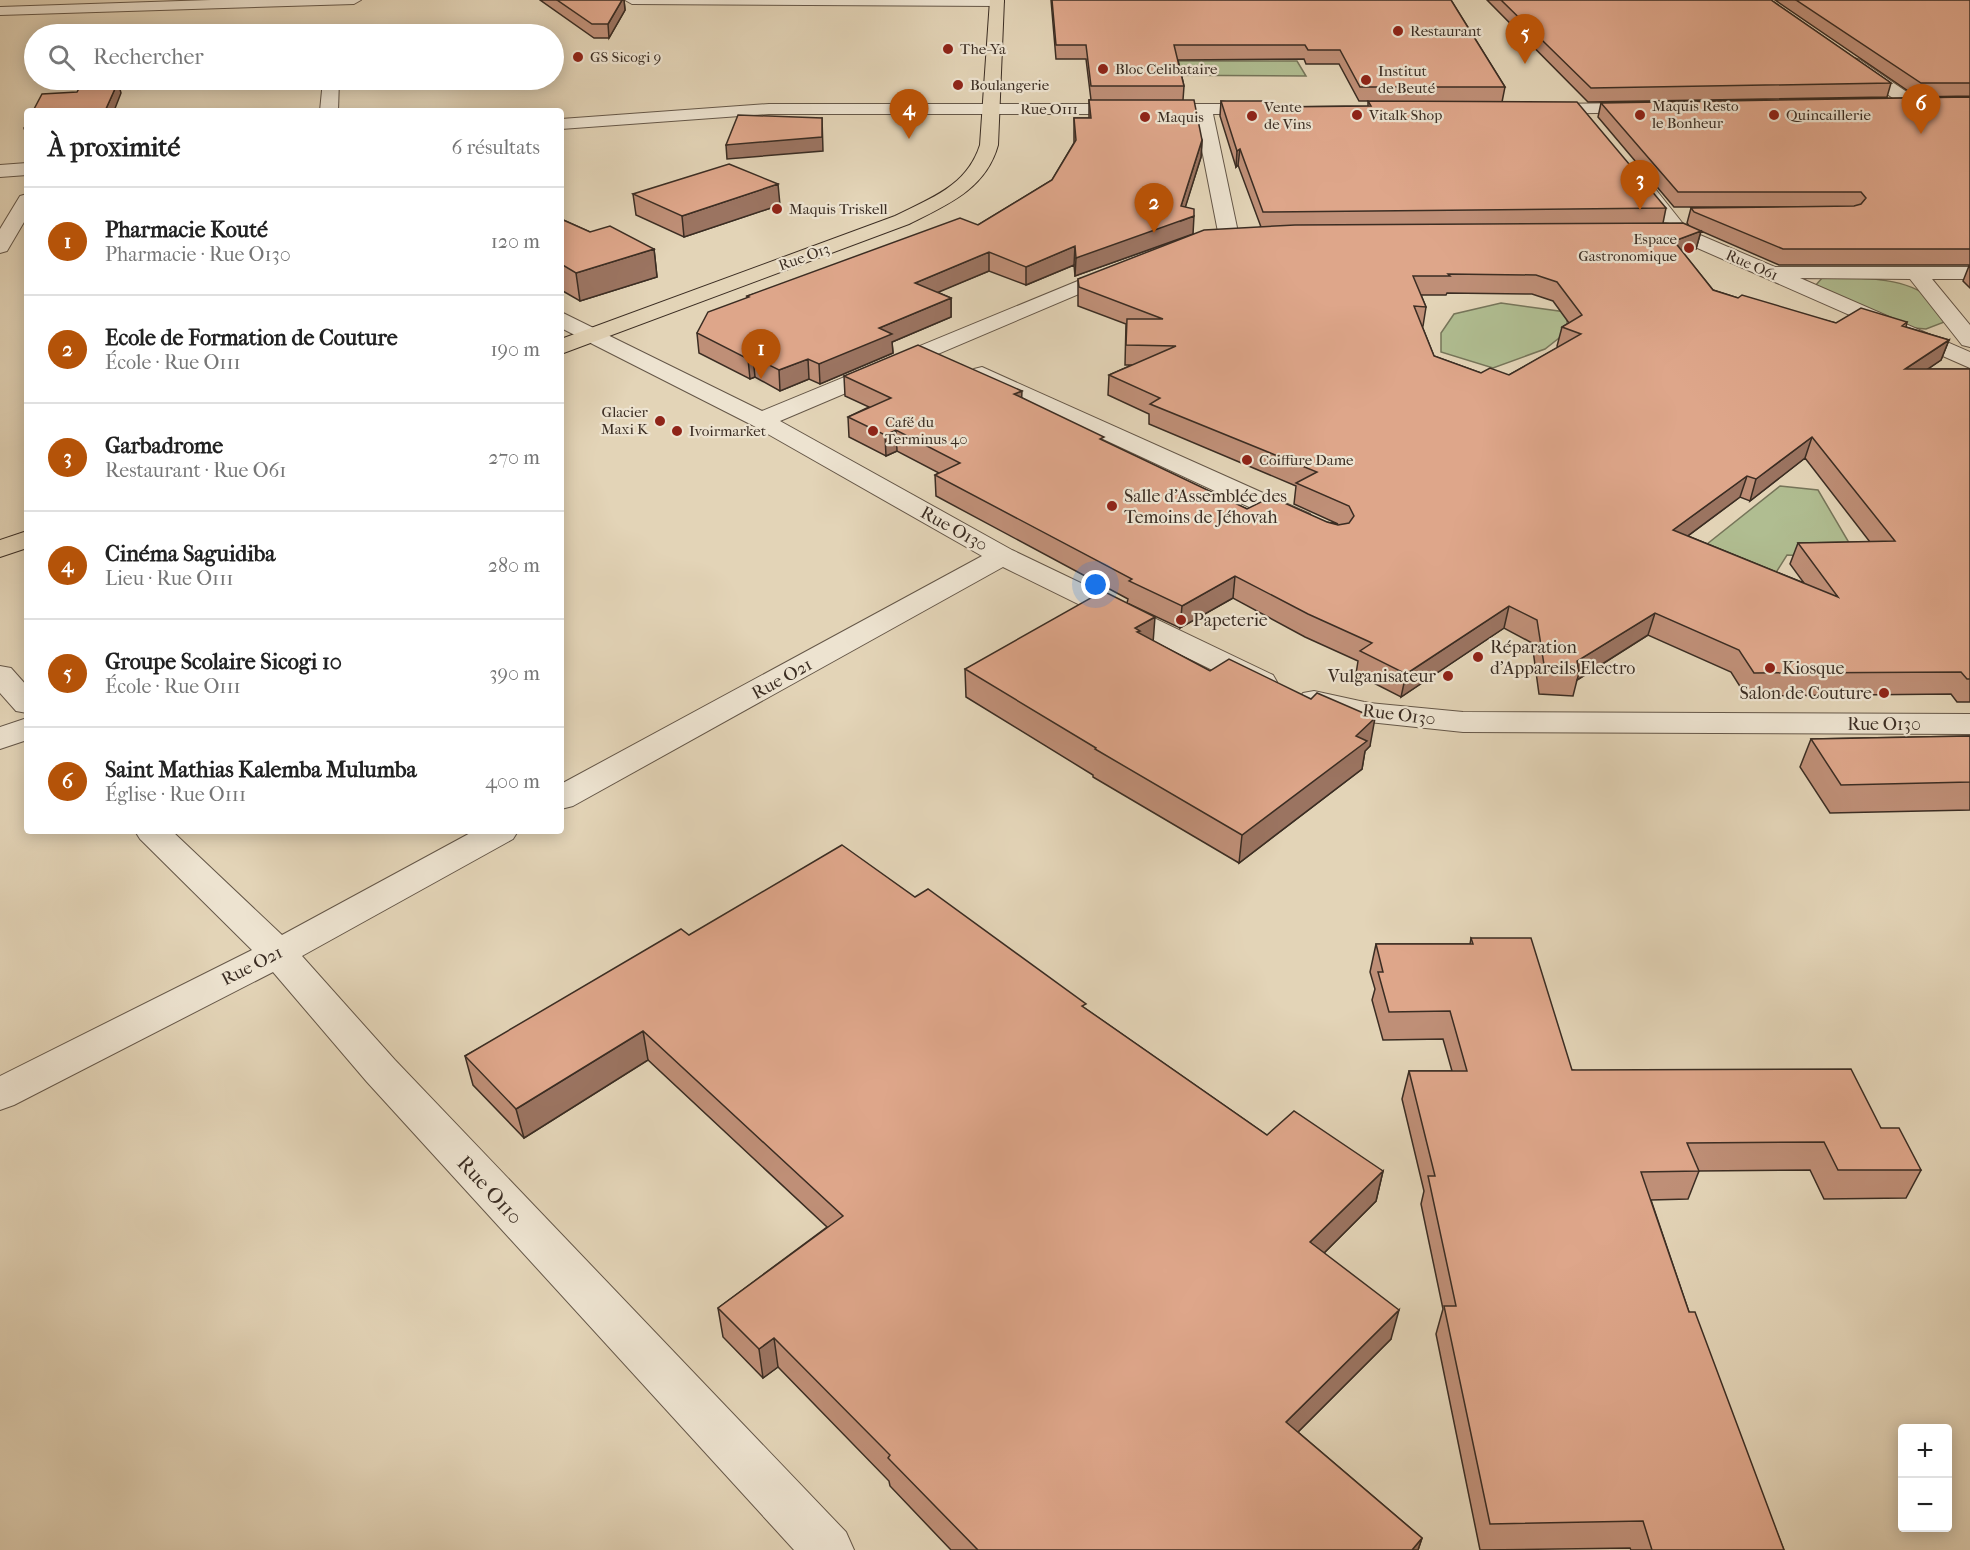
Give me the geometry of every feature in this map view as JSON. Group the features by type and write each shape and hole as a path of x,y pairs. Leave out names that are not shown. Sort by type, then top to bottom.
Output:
{"main road":[{"name":"Rue O13","path":"564,346 902,220 945,198 967,183 983,163 988,145 997,1"},
{"path":"0,549 24,540"}],"street":[{"path":"25,10 38,0"},
{"path":"0,11 354,0"},
{"path":"632,0 997,1"},
{"path":"1839,53 1914,105"},
{"path":"329,108 330,90"},
{"path":"1890,105 1936,104"},
{"path":"1521,109 1656,108"},
{"name":"Rue O111","path":"564,123 769,109 1286,109"},
{"path":"1203,109 1228,237"},
{"path":"1580,109 1595,127"},
{"name":"Rue O61","path":"1624,163 1661,224 1686,224 1768,272 1970,362"},
{"path":"0,171 24,169"},
{"path":"0,247 24,205"},
{"path":"761,420 1135,263"},
{"path":"1768,272 1970,273"},
{"path":"1916,273 1970,340"},
{"name":"Rue O130","path":"564,321 761,420 1002,556 1274,688 1331,706 1389,715 1463,722 1970,724"},
{"path":"929,350 1324,531"},
{"name":"Rue O21","path":"564,796 1002,556"},
{"path":"0,675 24,701"},
{"path":"0,739 24,729"},
{"name":"Rue O110","path":"155,834 278,953 420,1114 828,1550"},
{"name":"Rue O21","path":"0,1094 278,953 496,834"}],"green space":[{"path":"1123,61 1297,61 1306,76 1124,75"},
{"path":"1823,277 1864,278 1907,286 1929,298 1947,321 1926,329 1903,327 1815,286"},
{"path":"1501,303 1566,312 1568,331 1545,349 1493,368 1441,352 1441,333 1454,314"},
{"path":"1780,486 1818,490 1858,558 1787,555 1767,587 1692,556"}],"building":[{"path":"557,0 622,0 608,24 592,24"},
{"path":"1052,0 1451,0 1505,87 1360,87 1340,50 1308,50 1305,45 1174,45 1184,86 1091,86 1086,45 1056,45"},
{"path":"1501,0 1771,0 1891,83 1591,88"},
{"path":"1796,0 1970,0 1970,83 1921,83"},
{"path":"78,90 114,90 106,108 35,108 42,94 77,92"},
{"path":"1970,97 1970,249 1783,249 1694,212 1691,208 1854,206 1861,204 1866,198 1861,192 1678,192 1601,103"},
{"path":"1089,100 1194,100 1202,140 1181,206 1194,209 1194,216 1076,258 1075,246 1026,267 989,252 915,283 951,298 879,328 892,334 819,364 808,359 779,370 753,357 748,359 697,333 708,312 749,297 747,296 960,218 978,225 1052,180 1076,140 1074,118 1091,118"},
{"path":"1221,101 1271,101 1273,107 1371,106 1368,101 1577,102 1666,208 1263,212 1240,149 1237,151"},
{"path":"738,115 822,118 822,137 726,145"},
{"path":"729,164 778,184 682,216 633,194"},
{"path":"564,220 590,232 610,226 654,249 576,273 564,266"},
{"path":"1683,223 1701,231 1674,241 1713,290 1738,298 1742,295 1836,323 1861,308 1907,322 1902,326 1949,340 1905,369 1970,369 1970,679 1967,679 1961,672 1754,673 1739,650 1655,613 1577,661 1579,673 1545,671 1537,620 1509,606 1406,674 1360,651 1372,643 1308,614 1235,576 1182,606 1129,581 1132,579 935,475 960,463 896,430 885,435 848,417 891,398 844,376 918,345 1022,391 1014,394 1104,437 1100,439 1247,509 1271,497 1327,522 1338,525 1349,523 1354,516 1349,506 1296,483 1317,472 1150,404 1160,398 1109,375 1176,346 1126,345 1127,319 1163,319 1079,287 1078,279 1204,230 1295,225","holes":["1448,274 1536,275 1557,282 1582,315 1562,327 1581,334 1509,375 1490,368 1481,373 1434,356 1414,306 1426,307 1413,276 1450,276","1812,437 1895,541 1798,543 1838,597 1673,530 1747,476 1756,479"]},
{"path":"1103,591 1155,617 1135,628 1140,631 1137,632 1210,671 1229,659 1311,699 1317,693 1375,718 1356,736 1367,741 1242,835 965,669"},
{"path":"1970,736 1970,782 1841,785 1811,739"},
{"path":"842,845 915,897 928,889 1086,1004 1082,1006 1267,1135 1294,1111 1383,1171 1310,1242 1399,1310 1286,1422 1422,1538 1412,1550 978,1550 888,1458 890,1455 774,1338 759,1349 718,1308 843,1216 643,1031 516,1109 465,1056 681,929 689,935"},
{"path":"1471,938 1531,938 1572,1070 1851,1069 1881,1128 1899,1128 1921,1170 1838,1170 1824,1142 1687,1143 1699,1171 1641,1172 1689,1312 1695,1312 1784,1550 1652,1550 1643,1521 1490,1524 1444,1306 1456,1306 1428,1176 1435,1176 1409,1071 1467,1071 1450,1011 1389,1012 1378,972 1383,972 1376,944 1473,944"}],"place":[{"name":"Restaurant","path":"1398,31"},
{"name":"The-Ya","path":"948,49"},
{"name":"GS Sicogi 9","path":"578,57"},
{"name":"Groupe Scolaire Sicogi 10","path":"1525,64"},
{"name":"Bloc Celibataire","path":"1103,69"},
{"name":"Institut de Beuté","path":"1366,80"},
{"name":"Boulangerie","path":"958,85"},
{"name":"Vitalk Shop","path":"1357,115"},
{"name":"Maquis Resto le Bonheur","path":"1640,115"},
{"name":"Quincaillerie","path":"1774,115"},
{"name":"Vente de Vins","path":"1252,116"},
{"name":"Maquis","path":"1145,117"},
{"name":"Saint Mathias Kalemba Mulumba","path":"1921,134"},
{"name":"Cinéma Saguidiba","path":"909,139"},
{"name":"Maquis Triskell","path":"777,209"},
{"name":"Garbadrome","path":"1640,210"},
{"name":"Ecole de Formation de Couture","path":"1154,233"},
{"name":"Espace Gastronomique","path":"1689,248"},
{"name":"Pharmacie Kouté","path":"761,379"},
{"name":"Glacier Maxi K","path":"660,421"},
{"name":"Ivoirmarket","path":"677,431"},
{"name":"Café du Terminus 40","path":"873,431"},
{"name":"Coiffure Dame","path":"1247,460"},
{"name":"Salle d'Assemblée des Temoins de Jéhovah","path":"1112,506"},
{"name":"Papeterie","path":"1181,620"},
{"name":"Réparation d'Appareils Electro","path":"1478,657"},
{"name":"Kiosque","path":"1770,668"},
{"name":"Vulganisateur","path":"1448,676"},
{"name":"Salon de Couture","path":"1884,693"}]}
